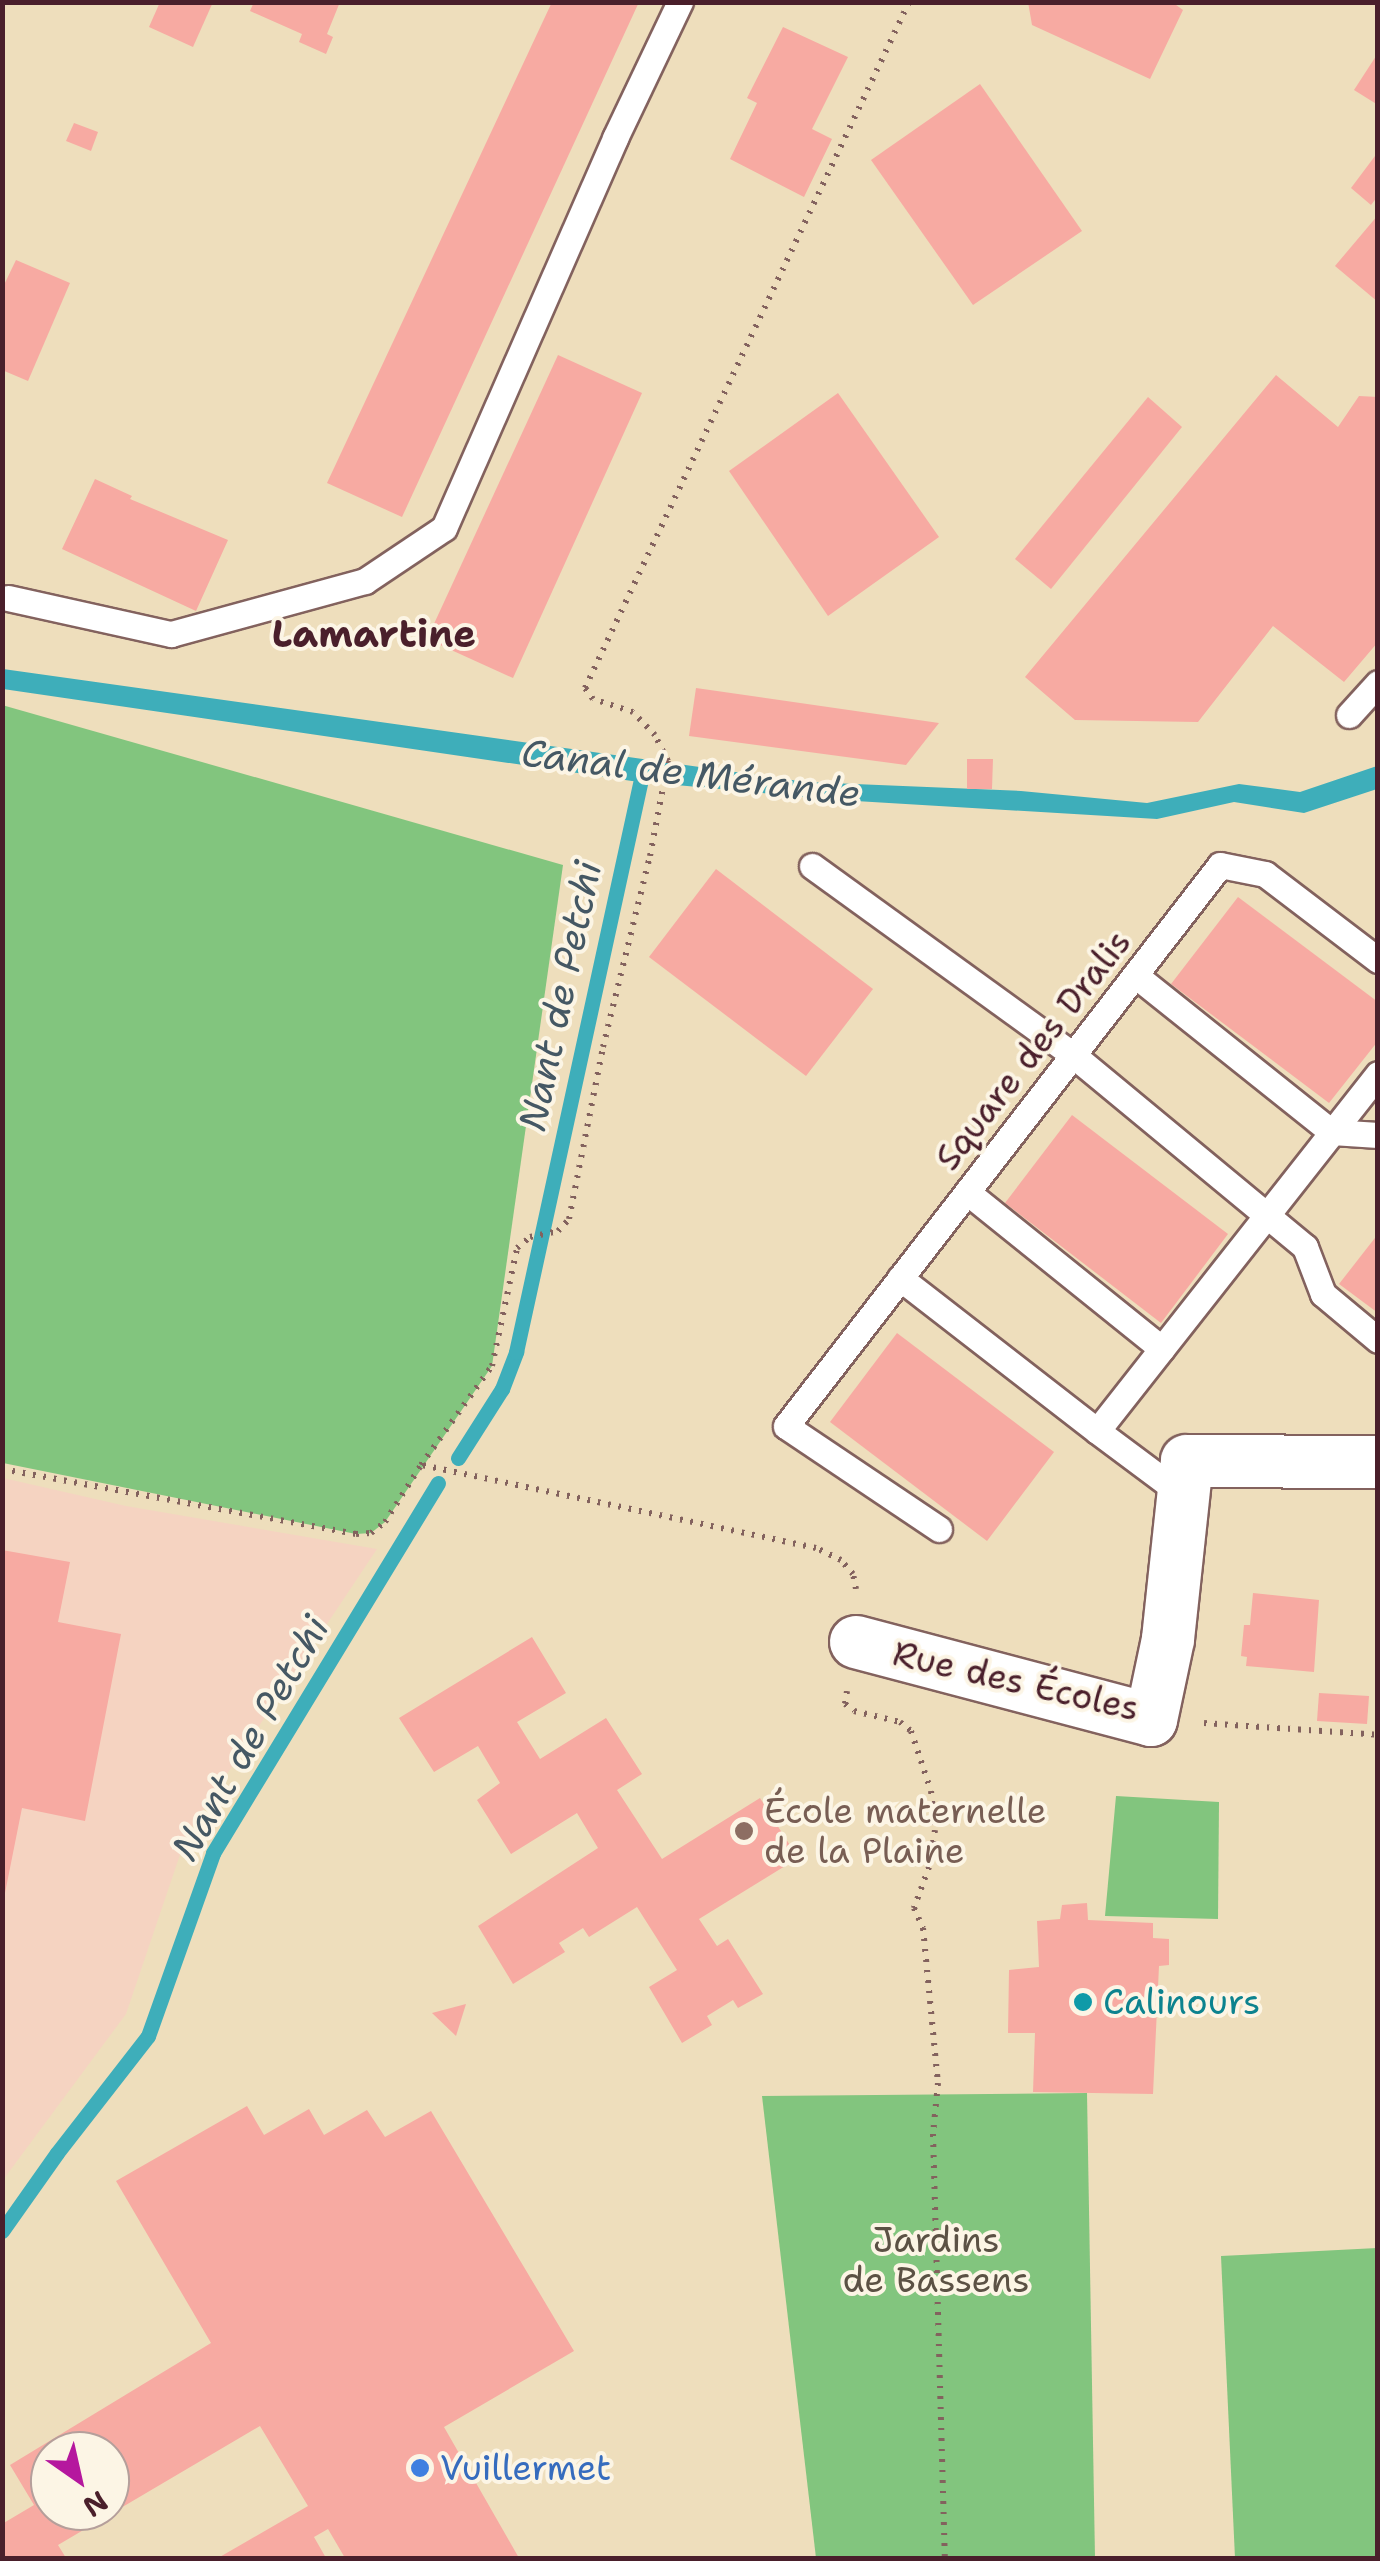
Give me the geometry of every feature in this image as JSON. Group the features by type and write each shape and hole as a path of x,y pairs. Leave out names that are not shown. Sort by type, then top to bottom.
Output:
{"street":[{"name":"Rue des Écoles","path":"856,1642 1151,1720 1168,1639 1187,1461 1378,1462"}],"lane":[{"path":"8,598 172,634 364,581 444,528 615,138 680,2"},
{"path":"1349,715 1378,683"},
{"name":"Square des Dralis","path":"938,1530 786,1426 1072,1055 1220,864 1265,874 1378,960"},
{"path":"812,866 1072,1055 1306,1247 1323,1294 1378,1340"},
{"path":"1135,975 1332,1132 1378,1135"},
{"path":"1097,1431 1378,1074"},
{"path":"967,1192 1162,1349"},
{"path":"900,1278 1183,1495"}],"path":[{"path":"2,1469 356,1534 371,1532 385,1522 492,1366 517,1248 530,1237 558,1231 569,1219 603,1047 665,784 668,761 654,735 633,712 593,699 585,688 908,2"},
{"path":"422,1464 816,1548 841,1560 853,1574 856,1642 844,1704 900,1722 910,1731 931,1790 935,1830 929,1867 914,1908 923,1928 938,2083 933,2134 945,2558"},
{"path":"1151,1720 1378,1735"}],"shaded area":[{"path":"3,1478 126,1506 377,1549 187,1834 126,2014 3,2180"}],"green space":[{"path":"2,705 563,865 492,1366 385,1522 371,1533 356,1534 3,1463"},
{"path":"1116,1796 1219,1802 1218,1919 1105,1916"},
{"name":"Jardins de Bassens","path":"1087,2093 1095,2558 816,2558 762,2096"},
{"path":"1377,2248 1377,2558 1235,2558 1221,2256"}],"water":[{"name":"Canal de Mérande","path":"3,669 806,782 1021,791 1147,803 1239,784 1300,792 1377,766 1377,789 1304,813 1234,802 1157,819 839,800 632,781 3,689"}],"building":[{"path":"160,2 213,2 193,47 149,27"},
{"path":"254,2 340,2 327,34 333,37 326,54 299,42 302,34 250,11"},
{"path":"552,2 639,2 402,517 327,483"},
{"path":"1028,2 1172,2 1183,10 1150,79 1032,25"},
{"path":"783,27 848,57 812,129 832,139 804,197 730,159 757,103 747,98"},
{"path":"1378,53 1378,105 1354,90"},
{"path":"980,84 1082,231 973,305 871,160"},
{"path":"74,123 98,132 91,151 66,141"},
{"path":"1378,152 1378,196 1371,205 1351,188"},
{"path":"1378,215 1378,302 1335,266"},
{"path":"16,260 70,283 28,381 2,370 2,289"},
{"path":"558,355 642,393 513,678 427,639"},
{"path":"1276,375 1338,427 1359,396 1378,397 1378,642 1344,682 1273,626 1198,722 1075,720 1025,677"},
{"path":"838,393 939,537 828,616 729,471"},
{"path":"1148,397 1182,427 1051,589 1015,559"},
{"path":"95,479 132,496 130,499 228,540 196,611 62,549"},
{"path":"696,688 939,723 906,765 689,736"},
{"path":"967,759 993,759 992,789 967,789"},
{"path":"716,869 873,989 806,1076 649,957"},
{"path":"1238,897 1378,1002 1378,1041 1329,1103 1171,984"},
{"path":"1072,1115 1228,1234 1161,1323 1005,1203"},
{"path":"1378,1234 1378,1313 1339,1284"},
{"path":"897,1333 1054,1452 987,1541 830,1422"},
{"path":"2,1550 70,1562 58,1622 121,1634 85,1821 22,1808 4,1898"},
{"path":"1253,1593 1319,1600 1314,1672 1246,1666 1247,1657 1241,1656 1244,1625 1250,1625"},
{"name":"École maternelle de la Plaine","path":"532,1637 566,1693 517,1722 540,1759 606,1718 642,1774 617,1790 662,1859 760,1798 798,1858 699,1919 717,1946 728,1939 763,1994 738,2008 733,2000 707,2016 712,2025 682,2043 649,1987 677,1970 637,1907 589,1937 583,1928 559,1943 565,1952 513,1984 478,1926 598,1848 577,1813 511,1854 477,1800 500,1783 478,1746 434,1772 399,1718"},
{"path":"1319,1693 1369,1696 1367,1724 1317,1721"},
{"name":"Calinours","path":"1087,1903 1088,1920 1153,1923 1153,1938 1169,1939 1169,1965 1159,1966 1153,2094 1033,2092 1035,2033 1008,2033 1009,1970 1039,1967 1037,1921 1060,1919 1062,1905"},
{"path":"466,2004 456,2036 432,2013"},
{"path":"247,2106 264,2135 309,2109 324,2135 367,2110 385,2137 431,2111 574,2351 444,2427 519,2558 345,2558 328,2529 314,2537 326,2558 218,2558 308,2506 260,2426 130,2503 130,2431 66,2431 211,2343 116,2181"},
{"path":"30,2453 30,2498 10,2465"},
{"path":"30,2507 30,2531 82,2531 58,2545 66,2558 2,2558 2,2524"}],"waterway":[{"name":"Nant de Petchi","path":"458,1458 502,1389 516,1352 643,770"},
{"name":"Nant de Petchi","path":"2,2231 148,2036 213,1853 438,1483"}],"place":[{"name":"École maternelle de la Plaine","path":"744,1831"},
{"name":"Calinours","path":"1083,2002"},
{"name":"Vuillermet","path":"420,2468"}],"district":[{"name":"Lamartine","path":"374,634"}]}
